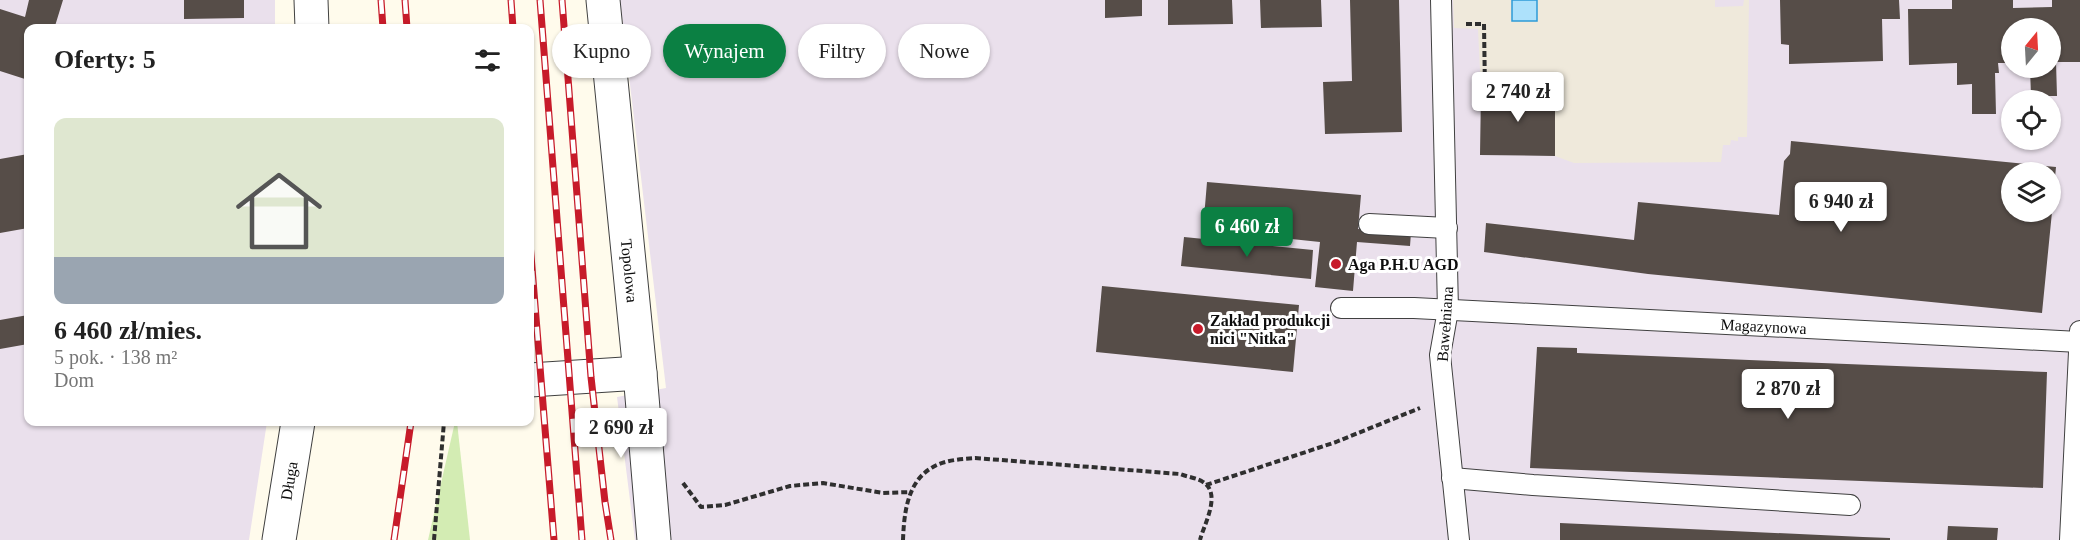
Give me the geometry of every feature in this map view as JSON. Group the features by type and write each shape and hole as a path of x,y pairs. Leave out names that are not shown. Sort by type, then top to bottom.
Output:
{"street":[{"path":"311,0 312,24"},
{"name":"Topolowa","path":"603,0 654,540"},
{"path":"534,380 640,373"},
{"name":"Długa","path":"279,540 297,426"}],"lane":[{"name":"Bawełniana","path":"1441,0 1448,310 1440,355 1459,540"},
{"path":"1369,224 1447,228"},
{"name":"Magazynowa","path":"1341,308 1414,308 2079,342"},
{"path":"2070,540 2080,328"},
{"path":"1452,478 1850,505"}],"path":[{"path":"1460,24 1484,24 1485,92"},
{"path":"1206,485 1336,442 1444,399"},
{"path":"434,540 444,426"},
{"path":"903,540 904,514 911,492 920,479 932,467 953,460 975,458 1180,474 1203,482 1211,492 1212,502 1200,540"},
{"path":"680,479 701,507 725,505 790,486 823,483 883,493 911,492"}],"shaded area":[{"path":"0,0 275,0 275,24 24,24 24,426 266,426 249,540 0,540"},
{"path":"620,0 2080,0 2080,540 635,540 617,397 666,388 629,78 651,78 651,24 623,24"},
{"path":"1453,0 1715,0 1715,7 1743,6 1744,0 1749,0 1747,137 1738,137 1738,141 1731,140 1730,145 1723,145 1721,162 1574,163 1555,156 1555,91 1481,91 1478,29 1454,28"}],"green space":[{"path":"454,426 457,426 470,540 428,540"}],"water":[{"path":"1512,0 1537,0 1537,21 1512,21"}],"building":[{"path":"29,0 63,0 56,24 24,24 24,79 0,71 0,9 25,17"},
{"path":"184,0 244,0 244,18 184,19"},
{"path":"1105,0 1142,0 1142,16 1105,18"},
{"path":"1168,0 1232,0 1233,24 1168,25"},
{"path":"1260,0 1321,0 1322,27 1261,28"},
{"path":"1350,0 1399,0 1402,132 1325,134 1323,82 1352,81"},
{"path":"1780,0 1899,0 1900,19 1882,19 1883,61 1789,64 1789,45 1781,44"},
{"path":"1952,0 2013,0 2013,8 2052,7 2052,0 2080,0 2080,62 2061,62 2061,18 2001,18 2001,63 1998,63 1999,73 1995,73 1996,114 1972,114 1972,84 1957,85 1957,63 1909,65 1908,9 1952,9"},
{"path":"2030,78 2056,78 2057,90 2031,90"},
{"path":"1481,91 1555,91 1555,156 1480,155"},
{"path":"1791,141 2005,162 2001,162 2001,222 2051,222 2042,313 1648,274 1484,252 1486,223 1634,240 1638,202 1779,215 1784,161 1790,154"},
{"path":"24,155 24,229 0,233 0,159"},
{"name":"Aga P.H.U AGD","path":"1207,182 1361,195 1358,229 1411,233 1410,246 1357,242 1353,291 1315,287 1320,242 1203,230"},
{"path":"1184,237 1313,250 1311,279 1181,266"},
{"name":"Zakład produkcji nici \"Nitka\"","path":"1102,286 1299,305 1293,372 1096,352"},
{"path":"24,316 24,345 0,349 0,320"},
{"path":"1537,347 1577,348 1577,353 2047,372 2043,488 1530,468"},
{"path":"1560,523 1890,538 1890,540 1560,540"},
{"path":"1948,526 1998,528 1997,540 1947,540"}],"railway":[{"path":"381,0 383,24"},
{"path":"405,0 407,24"},
{"path":"511,0 513,24"},
{"path":"540,0 582,540"},
{"path":"562,0 591,377 611,540"},
{"path":"534,292 554,540"},
{"path":"394,540 410,426"}],"place":[{"name":"Aga P.H.U AGD","path":"1336,264"},
{"name":"Zakład produkcji nici \"Nitka\"","path":"1198,329"}]}
